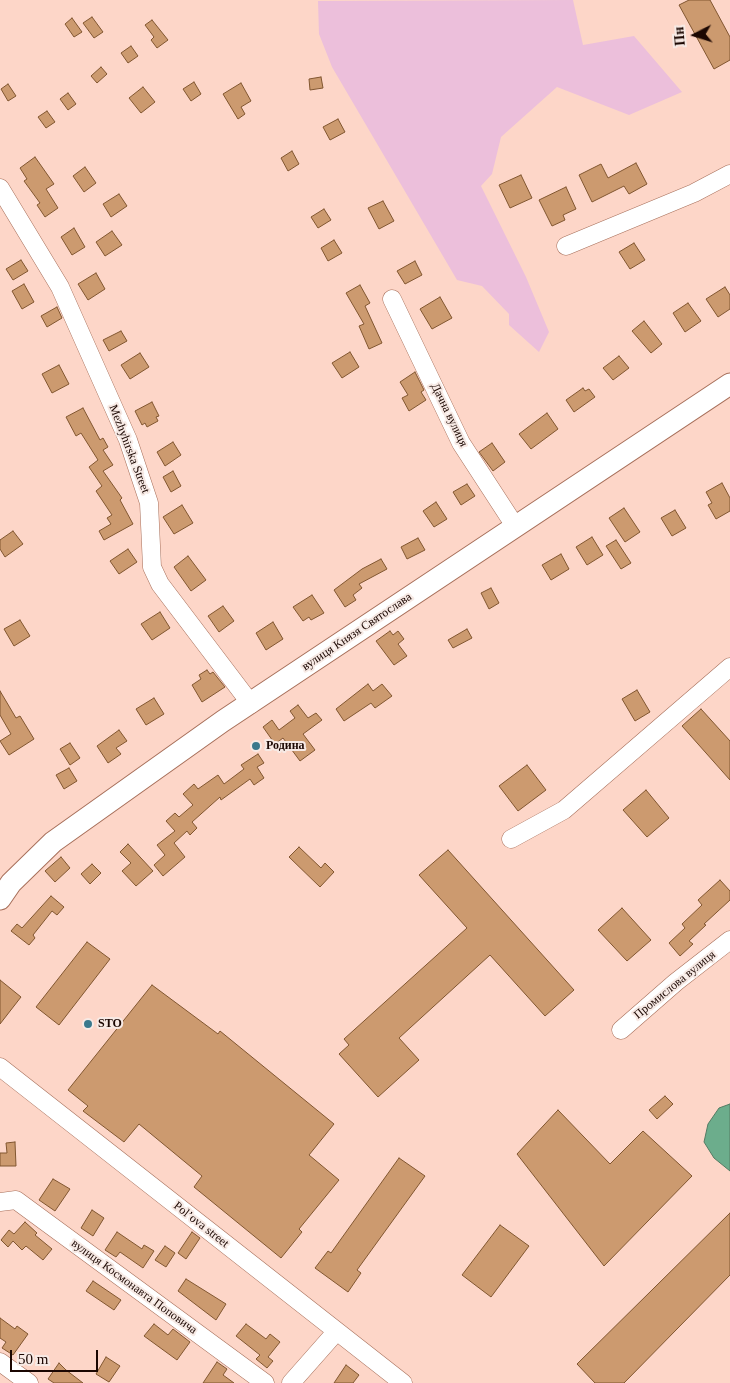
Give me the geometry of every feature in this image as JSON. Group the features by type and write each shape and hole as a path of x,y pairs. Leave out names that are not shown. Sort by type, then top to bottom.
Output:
{"main road":[{"name":"вулиця Князя Святослава","path":"4,886 54,842 223,721 730,384"}],"street":[{"path":"566,246 676,201 730,174"},
{"name":"Mezhyhirska Street","path":"0,188 60,287 128,440 149,503 152,567 160,584 251,704"},
{"name":"Дачна вулиця","path":"392,299 461,443 515,526"},
{"path":"511,839 564,810 730,668"},
{"name":"Промислова вулиця","path":"621,1030 676,982 730,940"},
{"name":"Pol’ova street","path":"0,1067 403,1383"},
{"name":"вулиця Космонавта Поповича","path":"0,1202 16,1200 265,1383"},
{"path":"291,1383 336,1332"},
{"path":"0,1362 29,1383"}],"shaded area":[{"path":"573,0 583,45 634,36 682,92 629,115 557,87 501,137 492,174 481,186 526,277 549,332 539,352 509,325 509,314 482,286 457,280 332,67 319,34 318,1"},
{"path":"730,1104 730,1171 714,1158 704,1142 708,1124 719,1108"}],"building":[{"path":"689,0 710,0 730,37 730,60 714,69 679,5"},
{"path":"92,17 103,32 94,38 83,23"},
{"path":"72,18 82,32 74,37 65,24"},
{"path":"152,20 168,40 157,48 151,40 154,37 145,25"},
{"path":"131,46 138,56 128,63 121,53"},
{"path":"101,67 107,74 97,83 91,76"},
{"path":"321,77 323,88 310,90 309,79"},
{"path":"194,82 201,94 191,101 183,89"},
{"path":"241,83 251,101 241,107 245,114 238,119 223,94"},
{"path":"8,84 16,96 8,101 1,89"},
{"path":"143,87 155,102 141,113 129,98"},
{"path":"68,93 76,104 68,110 60,99"},
{"path":"47,111 55,122 46,128 38,117"},
{"path":"338,119 345,132 330,140 323,127"},
{"path":"292,151 299,164 288,171 281,158"},
{"path":"35,157 54,184 46,189 58,208 45,217 37,205 40,203 24,181 27,179 20,168"},
{"path":"636,163 647,184 629,194 624,186 592,202 579,175 601,164 608,178"},
{"path":"85,167 96,183 84,192 73,176"},
{"path":"521,175 532,198 510,208 499,185"},
{"path":"566,187 576,209 563,215 565,220 552,226 539,200"},
{"path":"119,194 127,206 111,217 103,204"},
{"path":"383,201 394,221 379,229 368,208"},
{"path":"324,209 331,220 318,228 311,217"},
{"path":"74,228 85,247 72,255 61,237"},
{"path":"112,231 122,245 105,256 96,242"},
{"path":"334,240 342,253 328,261 321,248"},
{"path":"634,243 645,260 630,269 619,252"},
{"path":"21,260 28,271 13,280 6,269"},
{"path":"415,261 422,275 405,284 397,271"},
{"path":"96,273 105,289 88,300 78,284"},
{"path":"24,284 34,302 22,309 12,291"},
{"path":"360,285 370,303 365,306 382,343 369,349 359,326 364,324 346,293"},
{"path":"725,287 730,295 730,309 718,317 706,299"},
{"path":"440,297 452,318 432,329 420,309"},
{"path":"688,303 701,321 685,332 673,313"},
{"path":"57,307 62,318 47,327 41,316"},
{"path":"644,321 662,344 651,353 632,331"},
{"path":"121,331 127,341 109,351 103,340"},
{"path":"350,352 359,367 342,378 332,363"},
{"path":"140,353 149,367 130,379 121,365"},
{"path":"619,356 629,368 613,380 603,368"},
{"path":"59,365 69,384 52,393 42,374"},
{"path":"415,372 424,390 421,392 426,400 409,411 402,398 408,395 400,382"},
{"path":"583,388 585,391 589,389 595,397 574,412 566,400"},
{"path":"152,402 159,416 156,417 158,421 147,427 145,423 142,425 135,411"},
{"path":"83,408 100,440 103,438 108,447 103,450 113,465 103,471 122,498 120,500 133,524 104,540 99,531 111,524 107,518 112,515 96,491 102,486 89,467 98,460 81,433 76,436 66,417"},
{"path":"547,413 558,429 531,449 519,434"},
{"path":"173,442 181,455 165,466 157,452"},
{"path":"492,443 505,462 493,471 479,452"},
{"path":"173,471 181,486 171,492 163,477"},
{"path":"722,483 730,498 730,511 716,519 708,505 712,503 706,492"},
{"path":"467,484 475,496 461,505 453,492"},
{"path":"436,502 447,519 434,527 423,511"},
{"path":"182,505 193,523 174,534 163,517"},
{"path":"624,508 640,532 625,542 609,518"},
{"path":"675,510 686,528 672,536 661,518"},
{"path":"13,531 23,544 5,557 0,549 0,540"},
{"path":"592,537 603,555 587,565 576,547"},
{"path":"418,538 425,550 407,559 401,547"},
{"path":"616,540 631,563 621,569 606,546"},
{"path":"128,549 137,562 119,574 110,561"},
{"path":"561,554 569,569 551,580 542,565"},
{"path":"188,556 206,580 191,591 174,567"},
{"path":"381,559 387,569 359,584 362,588 353,595 356,600 345,607 334,590 362,569"},
{"path":"491,588 499,603 489,609 481,593"},
{"path":"312,595 324,613 311,620 309,617 303,621 293,607"},
{"path":"223,606 234,621 219,632 208,616"},
{"path":"160,612 170,628 152,640 141,624"},
{"path":"20,620 30,636 14,646 4,629"},
{"path":"273,622 283,639 266,650 256,633"},
{"path":"467,629 472,638 453,648 448,640"},
{"path":"390,631 393,635 398,631 404,639 398,644 407,656 394,665 376,641"},
{"path":"207,670 210,674 213,672 225,687 202,702 192,685 201,679 199,675"},
{"path":"368,684 373,691 382,684 392,696 375,708 371,703 344,721 336,709"},
{"path":"637,690 650,712 635,721 622,699"},
{"path":"0,691 16,718 20,716 34,739 9,755 0,741 11,734 0,715"},
{"path":"154,698 164,714 146,725 136,709"},
{"path":"298,705 308,718 316,713 322,720 303,734 315,750 300,761 283,738 275,744 263,727 272,720 279,730 295,718 290,711"},
{"path":"701,709 730,741 730,780 682,726"},
{"path":"119,730 127,741 116,748 121,754 108,763 97,746"},
{"path":"70,743 80,758 70,765 60,749"},
{"path":"258,754 264,763 257,767 264,778 254,785 250,779 221,800 220,797 192,822 197,828 190,835 187,831 174,843 185,857 163,876 154,865 165,855 157,845 175,831 166,821 175,813 179,817 193,805 183,794 194,784 198,789 218,775 224,784 244,769 241,765"},
{"path":"527,765 546,790 518,811 499,786"},
{"path":"69,768 77,781 64,789 56,775"},
{"path":"646,790 669,818 647,837 623,810"},
{"path":"128,844 153,871 136,886 122,871 131,863 120,852"},
{"path":"299,847 321,868 325,863 334,872 320,887 289,857"},
{"path":"448,850 574,990 545,1016 490,955 399,1038 419,1060 378,1097 339,1054 349,1045 344,1039 467,928 419,875"},
{"path":"61,857 70,868 55,882 45,871"},
{"path":"92,864 101,873 90,884 81,874"},
{"path":"720,880 730,891 730,900 704,924 706,925 689,941 693,944 680,956 669,943 685,928 682,924 702,905 698,900"},
{"path":"51,896 64,907 57,915 52,911 33,935 35,938 29,945 11,931 17,924 22,928"},
{"path":"622,908 651,940 627,961 598,930"},
{"path":"87,942 110,959 59,1025 36,1007"},
{"path":"0,980 21,997 0,1024"},
{"path":"152,985 218,1034 220,1031 334,1124 309,1155 339,1180 299,1229 302,1232 281,1258 194,1187 202,1176 139,1124 124,1142 83,1111 88,1106 68,1090"},
{"path":"665,1096 673,1104 657,1119 649,1110"},
{"path":"558,1110 610,1164 643,1131 692,1176 604,1266 517,1154"},
{"path":"15,1142 16,1166 0,1166 0,1153 7,1153 6,1143"},
{"path":"399,1158 425,1176 357,1270 361,1273 348,1292 315,1268 328,1251 331,1253"},
{"path":"53,1179 70,1189 55,1211 39,1200"},
{"path":"92,1210 104,1218 93,1236 81,1228"},
{"path":"730,1213 730,1275 624,1383 595,1383 577,1364"},
{"path":"25,1222 37,1233 35,1235 52,1249 43,1260 26,1246 22,1250 13,1241 8,1247 1,1240 9,1230 14,1234"},
{"path":"500,1225 529,1246 491,1297 462,1275"},
{"path":"117,1232 142,1249 144,1245 154,1251 143,1268 120,1252 116,1257 105,1250"},
{"path":"192,1232 200,1238 186,1259 178,1253"},
{"path":"165,1246 175,1253 166,1267 155,1260"},
{"path":"186,1279 226,1304 216,1320 178,1291"},
{"path":"93,1281 121,1300 114,1310 86,1291"},
{"path":"0,1318 15,1329 17,1326 28,1334 13,1355 2,1348 6,1342 0,1338"},
{"path":"154,1324 168,1335 173,1329 190,1342 177,1360 144,1336"},
{"path":"246,1324 266,1339 270,1334 280,1342 268,1357 273,1361 267,1368 256,1359 260,1355 236,1336"},
{"path":"106,1357 120,1366 109,1382 96,1374"},
{"path":"217,1362 227,1369 223,1375 234,1383 203,1383"},
{"path":"59,1363 83,1383 54,1383 48,1379"},
{"path":"346,1365 359,1375 353,1383 334,1383"}],"place":[{"name":"Родина","path":"256,746"},
{"name":"STO","path":"88,1024"}]}
